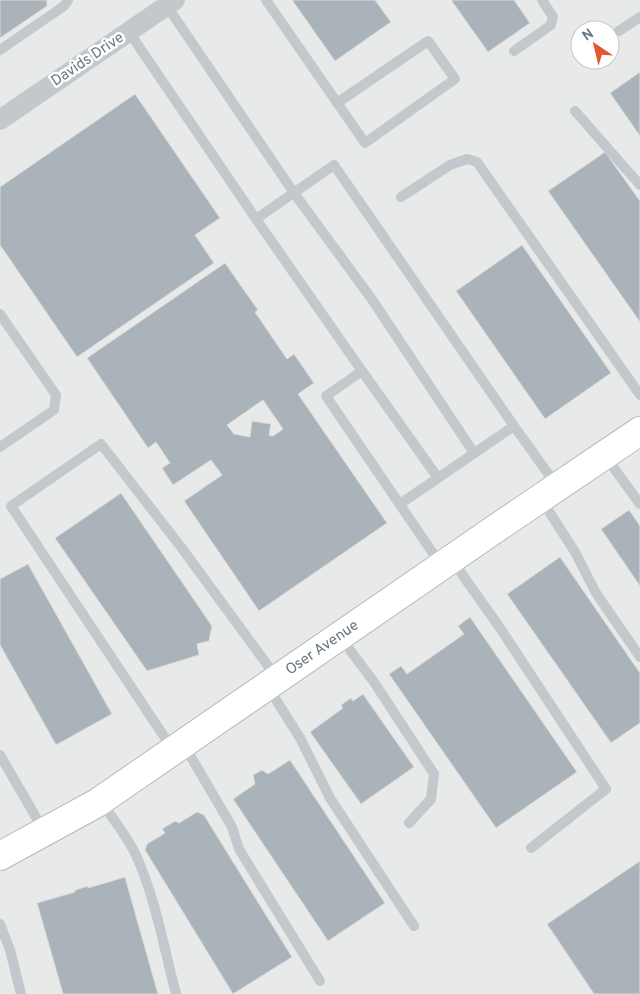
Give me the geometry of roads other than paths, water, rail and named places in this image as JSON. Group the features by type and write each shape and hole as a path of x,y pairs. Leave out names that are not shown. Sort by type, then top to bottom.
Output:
{"street":[{"name":"Davids Drive","path":"0,120 128,32 165,4"},
{"name":"Oser Avenue","path":"0,856 100,801 446,562 640,431"}],"lane":[{"path":"0,50 64,6 68,0"},
{"path":"266,0 337,103 365,143 455,79 428,41 337,103"},
{"path":"514,51 551,24 553,17 542,0"},
{"path":"165,4 294,193 371,298 474,453"},
{"path":"620,30 640,18"},
{"path":"128,32 256,219 438,478"},
{"path":"574,111 640,185"},
{"path":"401,197 450,165 467,159 477,162 640,395"},
{"path":"256,219 334,165 514,426 549,492 575,552 596,593 640,657"},
{"path":"0,314 4,328 56,395 54,410 0,447"},
{"path":"362,371 326,396 400,504 500,628 606,790 531,848"},
{"path":"400,504 514,426"},
{"path":"320,981 238,849 232,827 227,818 11,506 101,444 181,547 273,682 330,798 414,926"},
{"path":"604,455 640,504"},
{"path":"339,636 374,682 434,774 431,799 409,822"},
{"path":"0,755 45,832"},
{"path":"100,801 121,829 135,854 150,895 176,994"},
{"path":"0,924 10,950 21,994"}]}
